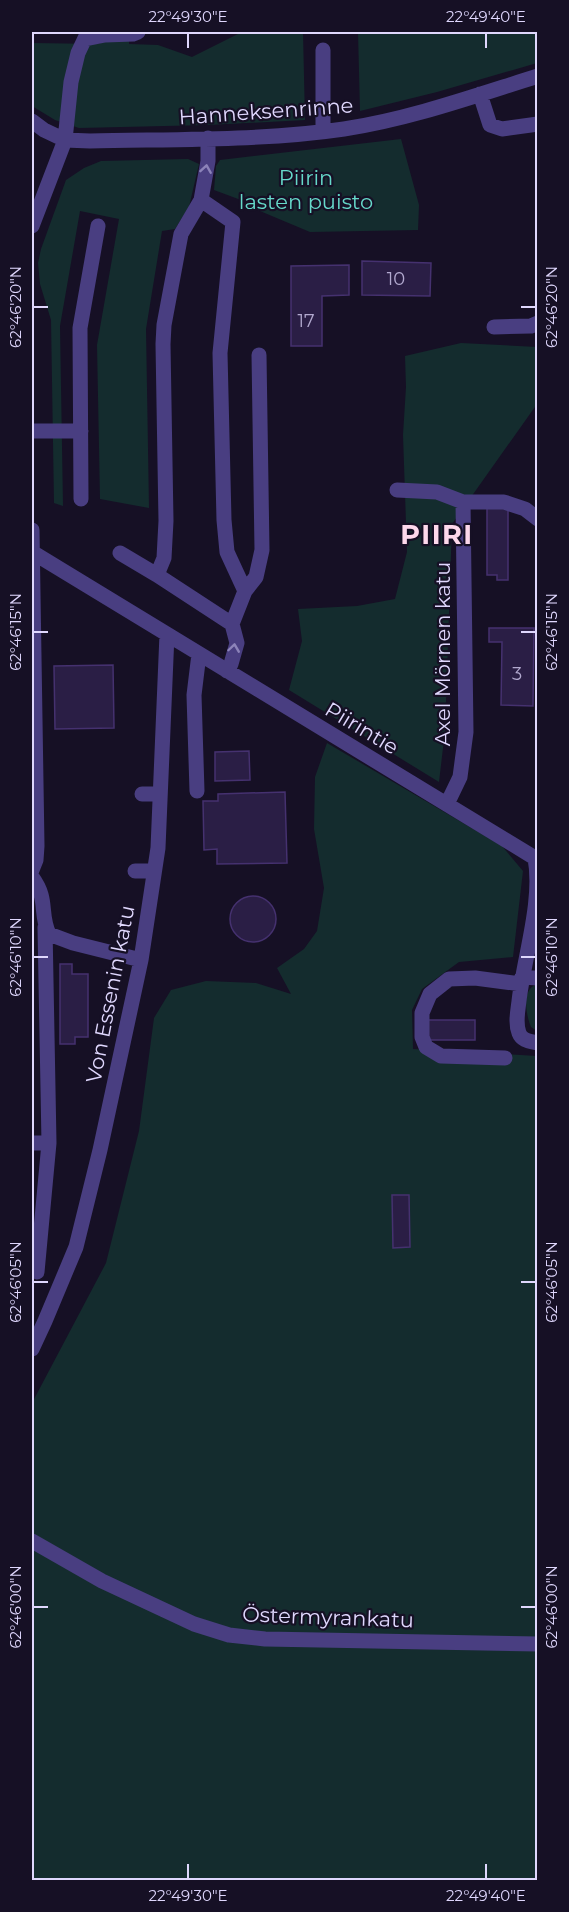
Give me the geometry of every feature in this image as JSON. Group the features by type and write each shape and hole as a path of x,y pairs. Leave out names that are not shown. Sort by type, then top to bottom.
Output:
{"street":[{"path":"32,226 64,140 71,82 78,53 87,35 138,32"},
{"path":"323,50 323,132"},
{"name":"Hanneksenrinne","path":"32,121 64,140 207,138 323,132 387,121 537,76"},
{"path":"480,94 490,124 502,129 537,124"},
{"path":"157,575 164,558 166,521 162,344 164,325 182,234 201,200 208,161 207,138"},
{"path":"201,200 233,222 220,353 224,520 227,552 245,591"},
{"path":"81,499 80,328 98,226"},
{"path":"494,327 531,326 537,323"},
{"path":"227,671 237,644 232,624 245,591 256,577 262,550 259,355"},
{"path":"32,431 81,431"},
{"path":"397,490 438,492 463,502 504,502 525,509 537,519"},
{"name":"Axel Mörnen katu","path":"447,804 460,777 466,732 463,502"},
{"path":"32,530 37,846 36,860 32,870"},
{"name":"Piirintie","path":"32,552 447,804 536,855 534,939 518,1014 519,1035 524,1040 537,1043"},
{"path":"120,554 157,575 232,624"},
{"name":"Von Essenin katu","path":"32,1349 76,1247 100,1150 141,960 158,848 167,634"},
{"path":"197,791 194,695 199,654"},
{"path":"142,794 160,794"},
{"path":"135,871 154,872"},
{"path":"32,877 40,888 43,899 45,927 49,1143 37,1272"},
{"path":"45,927 49,934 57,938 141,960"},
{"path":"505,1058 441,1056 426,1047 422,1037 422,1013 430,994 449,979 527,980"},
{"path":"32,1143 49,1143"},
{"name":"Östermyrankatu","path":"32,1541 102,1581 153,1606 194,1624 229,1635 265,1639 537,1644"}],"green space":[{"path":"129,32 129,44 158,45 192,57 242,32 303,32 305,120 79,128 55,120 32,106 32,43 98,44"},
{"path":"358,32 537,32 537,63 437,92 360,111"},
{"name":"Piirin lasten puisto","path":"401,139 419,205 418,230 310,232 253,208 249,203 214,190 216,166 220,160"},
{"path":"188,159 199,164 189,207 175,229 162,231 146,329 149,508 100,499 97,345 119,219 80,211 60,326 63,506 54,503 51,320 40,284 38,263 66,180 84,168 101,161"},
{"path":"461,343 537,347 537,404 452,524 445,731 439,782 289,690 302,641 298,609 357,606 395,599 407,552 403,435 405,356"},
{"path":"327,743 502,846 523,871 513,957 459,962 422,989 412,1010 413,1049 537,1056 537,1880 32,1880 32,1403 106,1263 139,1131 154,1018 171,990 206,981 256,983 291,994 277,968 304,949 317,931 324,888 314,829 315,777"},
{"path":"537,984 537,1031 531,1027 526,1003 529,991"}],"building":[{"path":"362,261 431,263 430,296 362,295"},
{"path":"349,265 349,295 322,296 322,346 291,346 291,266"},
{"path":"487,507 508,508 508,580 497,580 497,575 487,575"},
{"path":"489,628 534,628 533,706 501,705 502,642 489,642"},
{"path":"113,665 114,728 55,729 54,666"},
{"path":"249,751 250,780 215,781 215,752"},
{"path":"285,792 287,863 217,864 217,849 204,850 203,801 218,801 218,794"},
{"path":"253,896 269,903 276,919 269,935 253,942 237,935 230,919 237,903"},
{"path":"60,964 72,964 72,974 88,974 88,1037 75,1037 75,1044 60,1044"},
{"path":"428,1020 475,1020 475,1040 428,1040"},
{"path":"392,1195 409,1195 410,1247 393,1248"}],"district":[{"name":"PIIRI","path":"437,534"}]}
